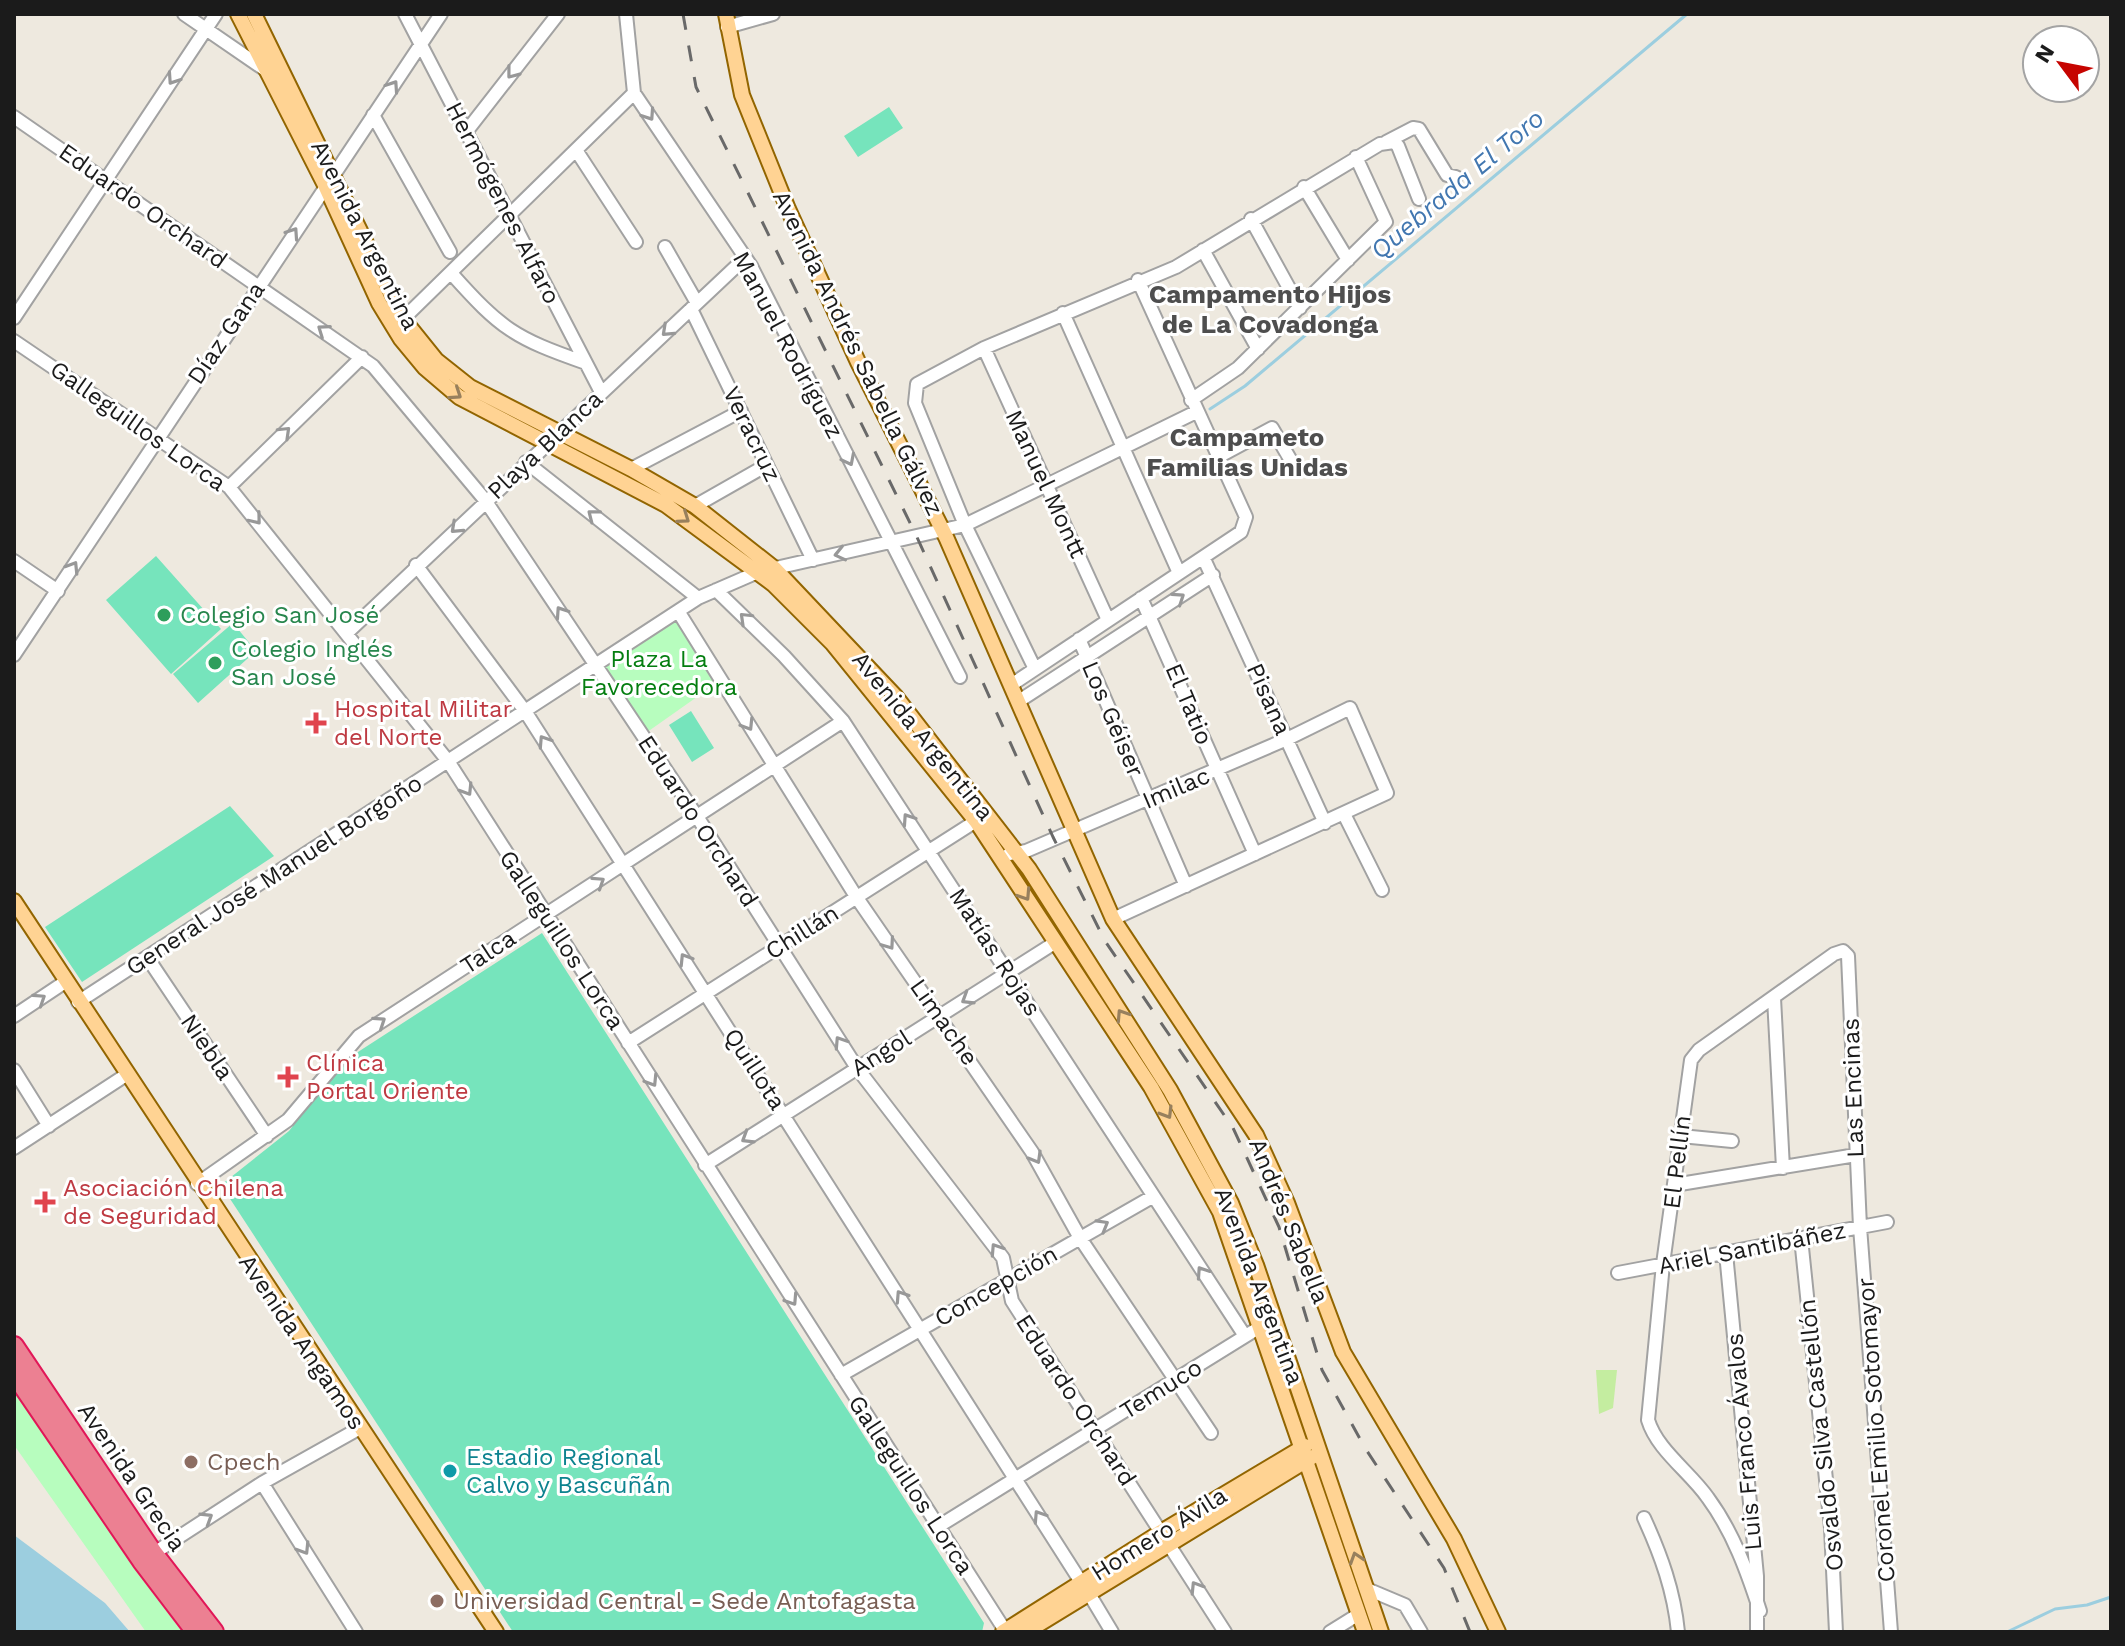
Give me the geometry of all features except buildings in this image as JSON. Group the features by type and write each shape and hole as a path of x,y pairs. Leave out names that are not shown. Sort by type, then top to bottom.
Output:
{"highway":[{"name":"Avenida Grecia","path":"14,1346 196,1632"},
{"name":"Avenida Grecia","path":"14,1373 148,1557 214,1632"}],"main road":[{"name":"Avenida Argentina","path":"238,14 403,319 424,347 458,379 695,506 775,569 896,697 1017,855 1170,1090 1212,1166 1247,1239 1381,1632"},
{"name":"Avenida Argentina","path":"254,14 329,179 379,303 413,354 459,397 666,505 758,572 833,644 976,821 998,853 1151,1087 1198,1168 1231,1238 1365,1632"},
{"name":"Avenida Andrés Sabella Gálvez","path":"726,20 746,110 788,209 858,362 943,529 1011,685"},
{"name":"Andrés Sabella","path":"1011,685 1113,919 1256,1135 1287,1203 1343,1352 1454,1539 1499,1628"},
{"name":"Avenida Angamos","path":"14,901 197,1184 496,1632"},
{"name":"Avenida Angamos","path":"14,913 48,965 61,977"},
{"name":"Homero Ávila","path":"1005,1632 1319,1446"},
{"name":"Homero Ávila","path":"1026,1632 1085,1587"}],"street":[{"path":"184,14 269,71"},
{"path":"14,318 216,14"},
{"name":"Hermógenes Alfaro","path":"405,14 601,392"},
{"name":"Díaz Gana","path":"14,655 156,437 441,14"},
{"path":"466,132 558,14"},
{"name":"Manuel Rodríguez","path":"626,14 634,93 744,259 960,677"},
{"path":"726,20 773,14"},
{"path":"403,319 634,93"},
{"path":"373,115 450,252"},
{"name":"Eduardo Orchard","path":"14,117 362,357 485,500 698,818 857,1068 996,1248 1009,1279 1012,1301 1225,1632"},
{"path":"1035,669 965,525 915,403 917,384 984,348 1138,280 1176,267 1304,187 1413,128 1419,129 1447,175 1456,177"},
{"path":"1386,142 1398,146 1419,199"},
{"path":"576,150 636,242"},
{"path":"1191,400 1238,368 1386,222 1356,157"},
{"path":"1304,187 1348,260"},
{"path":"1251,219 1300,308"},
{"name":"Veracruz","path":"665,247 813,560"},
{"path":"1203,250 1258,349"},
{"name":"Playa Blanca","path":"347,633 744,259"},
{"path":"451,273 493,320 514,335 586,363"},
{"path":"1011,685 1204,559 1246,525 1246,517 1138,280"},
{"path":"1063,313 1179,573"},
{"name":"Galleguillos Lorca","path":"14,341 229,487 448,761 1005,1632"},
{"name":"Manuel Montt","path":"984,348 1108,620"},
{"path":"229,487 362,357"},
{"path":"631,469 741,411"},
{"name":"General José Manuel Borgoño","path":"78,1002 698,598 758,572 965,525 1123,451 1196,412"},
{"path":"1218,457 1272,428 1290,459"},
{"path":"526,462 698,598"},
{"path":"695,506 767,465"},
{"name":"Pisana","path":"1204,559 1325,823"},
{"path":"14,561 58,591"},
{"name":"Quillota","path":"416,565 525,711 922,1329 1112,1632"},
{"path":"1019,701 1213,575"},
{"name":"Matías Rojas","path":"716,590 784,656 843,721 1245,1336"},
{"name":"El Tatio","path":"1141,598 1255,854"},
{"name":"Limache","path":"678,611 857,898 1032,1152 1080,1238 1211,1433"},
{"name":"Los Géiser","path":"1079,639 1186,886"},
{"name":"Imilac","path":"1017,855 1148,801 1350,708 1387,793 1344,814"},
{"name":"Talca","path":"197,1184 288,1120 359,1036 843,721"},
{"path":"1113,919 1344,814 1382,890"},
{"name":"Chillán","path":"628,1043 976,821"},
{"path":"998,853 1017,855"},
{"name":"Angol","path":"705,1165 1056,942"},
{"name":"Las Encinas","path":"1774,998 1843,951 1848,956 1860,1227"},
{"name":"Niebla","path":"147,957 267,1136"},
{"path":"14,1016 61,977"},
{"path":"1774,998 1783,1168"},
{"name":"El Pellín","path":"1760,1611 1739,1554 1718,1513 1657,1438 1648,1420 1663,1264 1691,1060 1699,1050 1774,998"},
{"path":"14,1070 49,1126"},
{"path":"14,1148 126,1075"},
{"path":"1681,1136 1732,1141"},
{"path":"1674,1185 1856,1155"},
{"name":"Concepción","path":"841,1375 1152,1197"},
{"name":"Ariel Santibáñez","path":"1618,1273 1887,1222"},
{"name":"Coronel Emilio Sotomayor","path":"1860,1227 1891,1632"},
{"name":"Osvaldo Silva Castellón","path":"1801,1238 1831,1528 1836,1632"},
{"name":"Luis Franco Ávalos","path":"1726,1253 1760,1611 1757,1632"},
{"name":"Temuco","path":"939,1526 1260,1327"},
{"path":"148,1557 262,1483 360,1428"},
{"path":"262,1483 356,1632"},
{"path":"1644,1518 1663,1560 1676,1608 1678,1632"},
{"path":"1367,1589 1405,1605 1421,1632"},
{"path":"1330,1632 1359,1614"}],"green space":[{"path":"889,107 903,128 858,157 844,136"},
{"name":"Colegio San José","path":"156,556 221,629 171,674 106,600"},
{"name":"Plaza La Favorecedora","path":"678,611 721,680 643,735 597,664"},
{"name":"Colegio Inglés San José","path":"233,623 256,651 198,703 173,674"},
{"path":"691,711 714,748 692,762 669,725"},
{"path":"230,806 274,856 82,982 45,927"},
{"path":"542,933 984,1623 982,1632 513,1632 221,1185 289,1131 344,1061"},
{"path":"1596,1370 1617,1370 1613,1408 1599,1414"},
{"path":"14,1386 132,1565 182,1632 146,1632 14,1445"}],"water":[{"path":"14,1535 105,1603 130,1632 14,1632"}],"waterway":[{"name":"Quebrada El Toro","path":"1210,409 1245,386 1687,14"},
{"path":"2007,1632 2055,1609 2087,1605 2111,1597"}],"railway":[{"path":"683,14 696,87 916,535 1053,837 1105,941 1233,1128 1279,1227 1322,1370 1365,1448 1444,1568 1470,1632"}],"place":[{"name":"Colegio San José","path":"164,615"},
{"name":"Colegio Inglés San José","path":"215,663"},
{"name":"Hospital Militar del Norte","path":"316,723"},
{"name":"Clínica Portal Oriente","path":"288,1077"},
{"name":"Asociación Chilena de Seguridad","path":"45,1202"},
{"name":"Cpech","path":"191,1462"},
{"name":"Estadio Regional Calvo y Bascuñán","path":"450,1471"},
{"name":"Universidad Central - Sede Antofagasta","path":"437,1601"}],"district":[{"name":"Campamento Hijos de La Covadonga","path":"1270,309"},
{"name":"Campameto Familias Unidas","path":"1247,452"}]}
